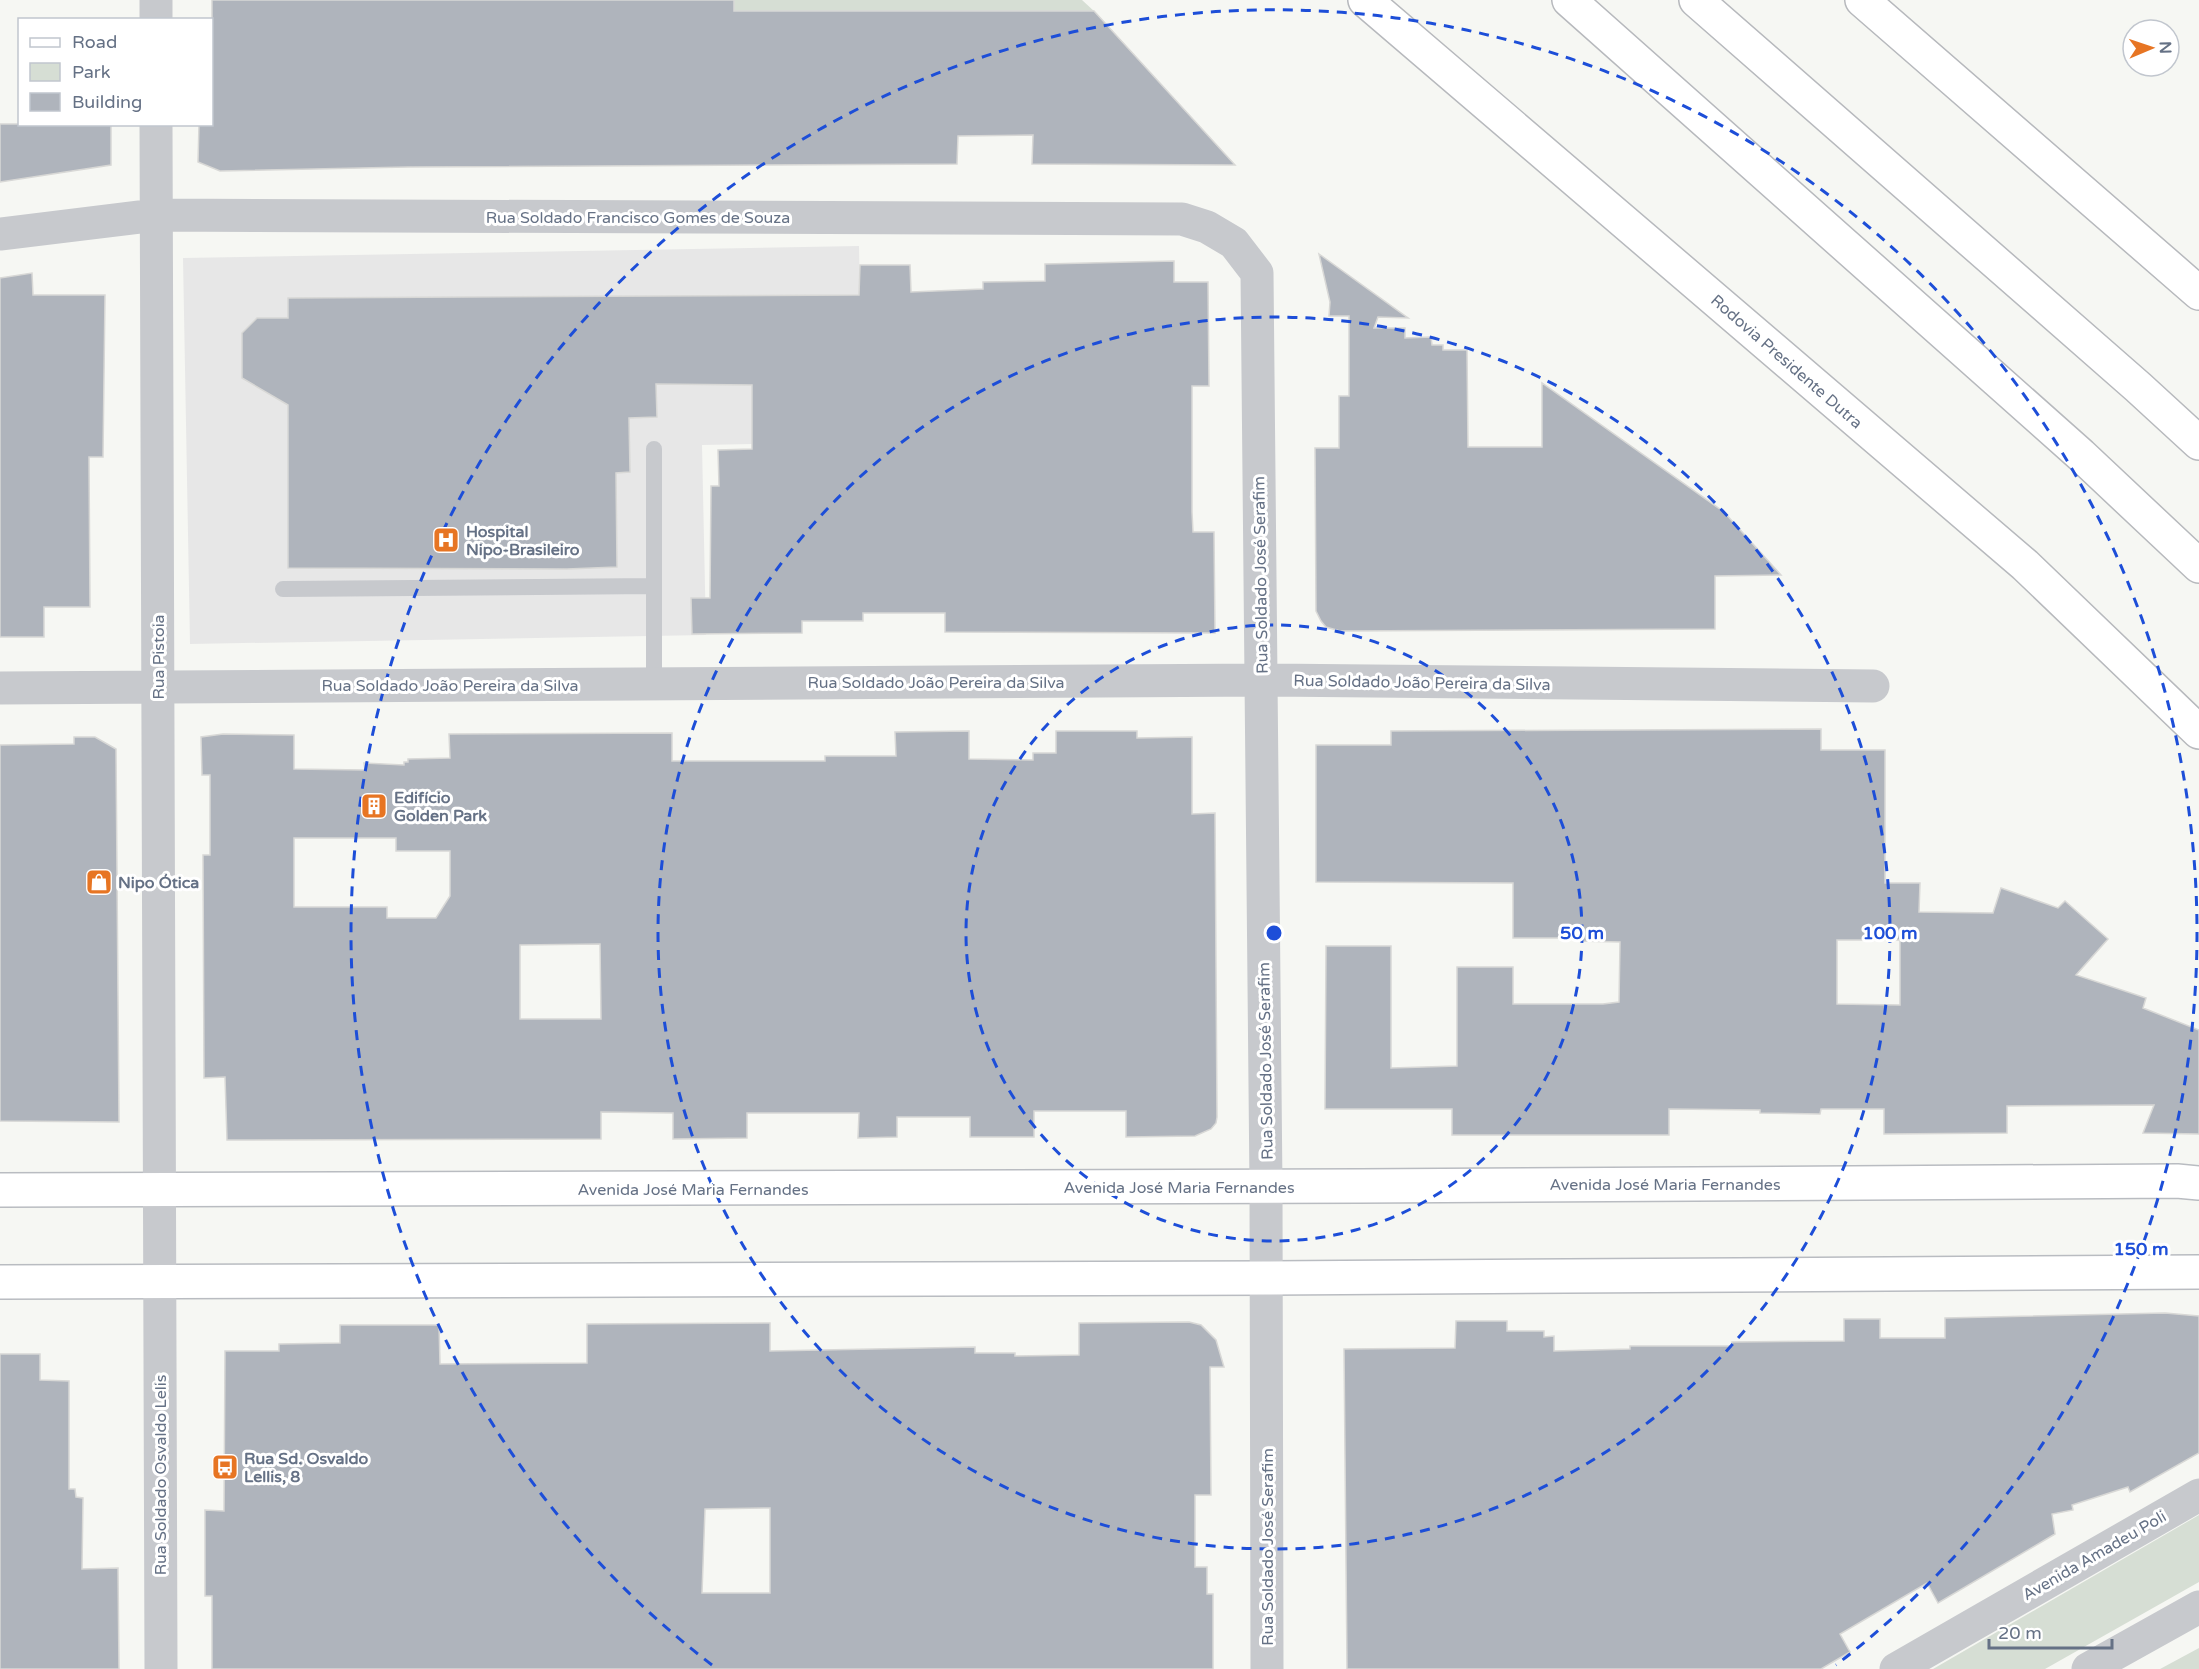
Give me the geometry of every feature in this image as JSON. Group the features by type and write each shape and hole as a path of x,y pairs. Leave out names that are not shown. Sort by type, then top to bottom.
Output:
{"main road":[{"name":"Rodovia Presidente Dutra","path":"1365,0 2025,565 2199,732"},
{"path":"1569,0 2081,455 2199,566"},
{"path":"1696,0 2199,443"},
{"path":"1862,0 2199,293"},
{"name":"Avenida José Maria Fernandes","path":"0,1190 1266,1186 2177,1180 2199,1183"},
{"path":"0,1282 2199,1272"}],"street":[{"path":"156,0 156,18"},
{"name":"Rua Pistoia","path":"156,126 159,1190"},
{"name":"Rua Soldado Francisco Gomes de Souza","path":"0,234 156,215 1182,219 1207,227 1234,243 1257,273"},
{"name":"Rua Soldado José Serafim","path":"1257,273 1266,1186 1267,1669"},
{"name":"Rua Soldado João Pereira da Silva","path":"0,688 1261,680 1873,686"},
{"path":"159,1190 159,1282"},
{"name":"Rua Soldado Osvaldo Lelis","path":"159,1282 161,1669"},
{"name":"Avenida Amadeu Poli","path":"1896,1669 2199,1494"},
{"path":"2088,1669 2199,1606"}],"lane":[{"path":"654,449 654,684"},
{"path":"283,589 654,586"}],"shaded area":[{"name":"Hospital Nipo-Brasileiro","path":"859,246 863,442 702,445 706,635 190,644 183,258"}],"green space":[{"path":"734,0 1082,0 1095,12 734,12"},
{"path":"2199,1515 2199,1582 2045,1669 1933,1669"},
{"path":"2199,1648 2199,1669 2160,1669"}],"building":[{"path":"212,0 734,0 734,11 1094,11 1235,165 1032,164 1033,135 958,136 957,164 408,167 220,171 198,162 199,126 213,126"},
{"path":"0,124 111,126 111,165 0,182"},
{"path":"1319,254 1408,318 1378,317 1374,328 1405,328 1405,338 1431,337 1432,345 1443,345 1443,350 1467,350 1468,447 1542,447 1542,383 1724,512 1781,575 1715,576 1715,629 1340,631 1326,627 1316,611 1315,448 1339,448 1339,396 1349,396 1349,316 1329,316 1330,302"},
{"path":"1174,261 1174,282 1208,282 1209,386 1192,386 1192,512 1193,532 1214,532 1215,633 945,632 945,613 863,613 863,621 802,621 802,633 692,634 691,598 710,598 711,486 719,486 718,450 752,449 752,385 656,384 657,417 629,418 630,472 616,473 617,567 567,569 288,568 288,405 242,378 242,333 257,318 288,318 288,298 859,295 860,265 910,265 911,292 983,289 983,282 1045,281 1045,264"},
{"path":"32,273 33,295 105,295 103,457 89,457 90,607 44,607 44,637 0,637 0,278"},
{"path":"1821,729 1821,750 1885,750 1885,883 1920,883 1919,912 1993,913 2001,888 2058,908 2065,901 2108,939 2076,975 2146,998 2143,1008 2199,1030 2199,1134 2143,1133 2154,1105 2007,1106 2007,1133 1884,1134 1884,1109 1821,1109 1820,1114 1760,1113 1760,1110 1669,1109 1669,1135 1452,1135 1452,1109 1325,1109 1326,946 1391,946 1391,1068 1457,1066 1457,967 1513,967 1513,1004 1619,1002 1620,942 1576,941 1576,938 1513,938 1513,883 1316,882 1316,745 1391,745 1391,731","holes":["1837,940 1900,940 1900,1005 1837,1004"]},
{"path":"969,731 969,759 1033,760 1033,753 1056,753 1056,731 1137,731 1137,738 1192,737 1192,814 1215,813 1217,1117 1211,1129 1195,1136 1126,1137 1126,1111 1034,1111 1034,1137 970,1137 970,1117 897,1117 897,1137 858,1138 859,1113 747,1113 747,1138 673,1139 673,1113 601,1112 601,1139 227,1140 225,1077 204,1078 203,855 210,855 210,775 202,775 201,737 223,734 294,735 294,769 365,770 364,763 404,765 408,759 450,758 449,734 672,733 672,761 825,761 825,756 896,756 895,732","holes":["294,838 396,838 396,851 450,851 450,896 436,918 387,918 387,907 294,907","600,944 601,1019 520,1019 520,945"]},
{"path":"74,737 95,737 116,749 119,1122 0,1121 0,745 74,744"},
{"path":"2165,1313 2199,1316 2199,1453 2130,1492 2128,1487 2072,1505 2073,1510 2052,1514 2055,1534 1938,1603 1927,1583 1840,1634 1850,1652 1821,1669 1347,1669 1344,1349 1455,1348 1456,1321 1507,1321 1507,1331 1544,1331 1544,1337 1554,1336 1554,1351 1630,1349 1630,1346 1732,1346 1732,1342 1844,1341 1844,1319 1880,1319 1880,1338 1945,1338 1945,1318"},
{"path":"1189,1322 1201,1325 1216,1340 1224,1367 1210,1367 1211,1495 1195,1495 1195,1567 1207,1567 1207,1594 1213,1594 1213,1669 212,1669 212,1596 205,1596 205,1510 224,1511 225,1351 279,1351 279,1344 340,1343 340,1325 439,1325 440,1364 587,1363 587,1324 770,1323 770,1351 975,1347 975,1353 1015,1353 1015,1356 1079,1355 1079,1323","holes":["770,1508 770,1593 702,1593 705,1509"]},
{"path":"0,1354 40,1354 40,1380 69,1381 69,1489 75,1489 76,1497 83,1498 82,1569 118,1568 119,1669 0,1669"}],"place":[{"name":"Hospital Nipo-Brasileiro","path":"446,540"},
{"name":"Edifício Golden Park","path":"374,806"},
{"name":"Nipo Ótica","path":"99,882"},
{"name":"Rua Sd. Osvaldo Lellis, 8","path":"225,1467"}]}
